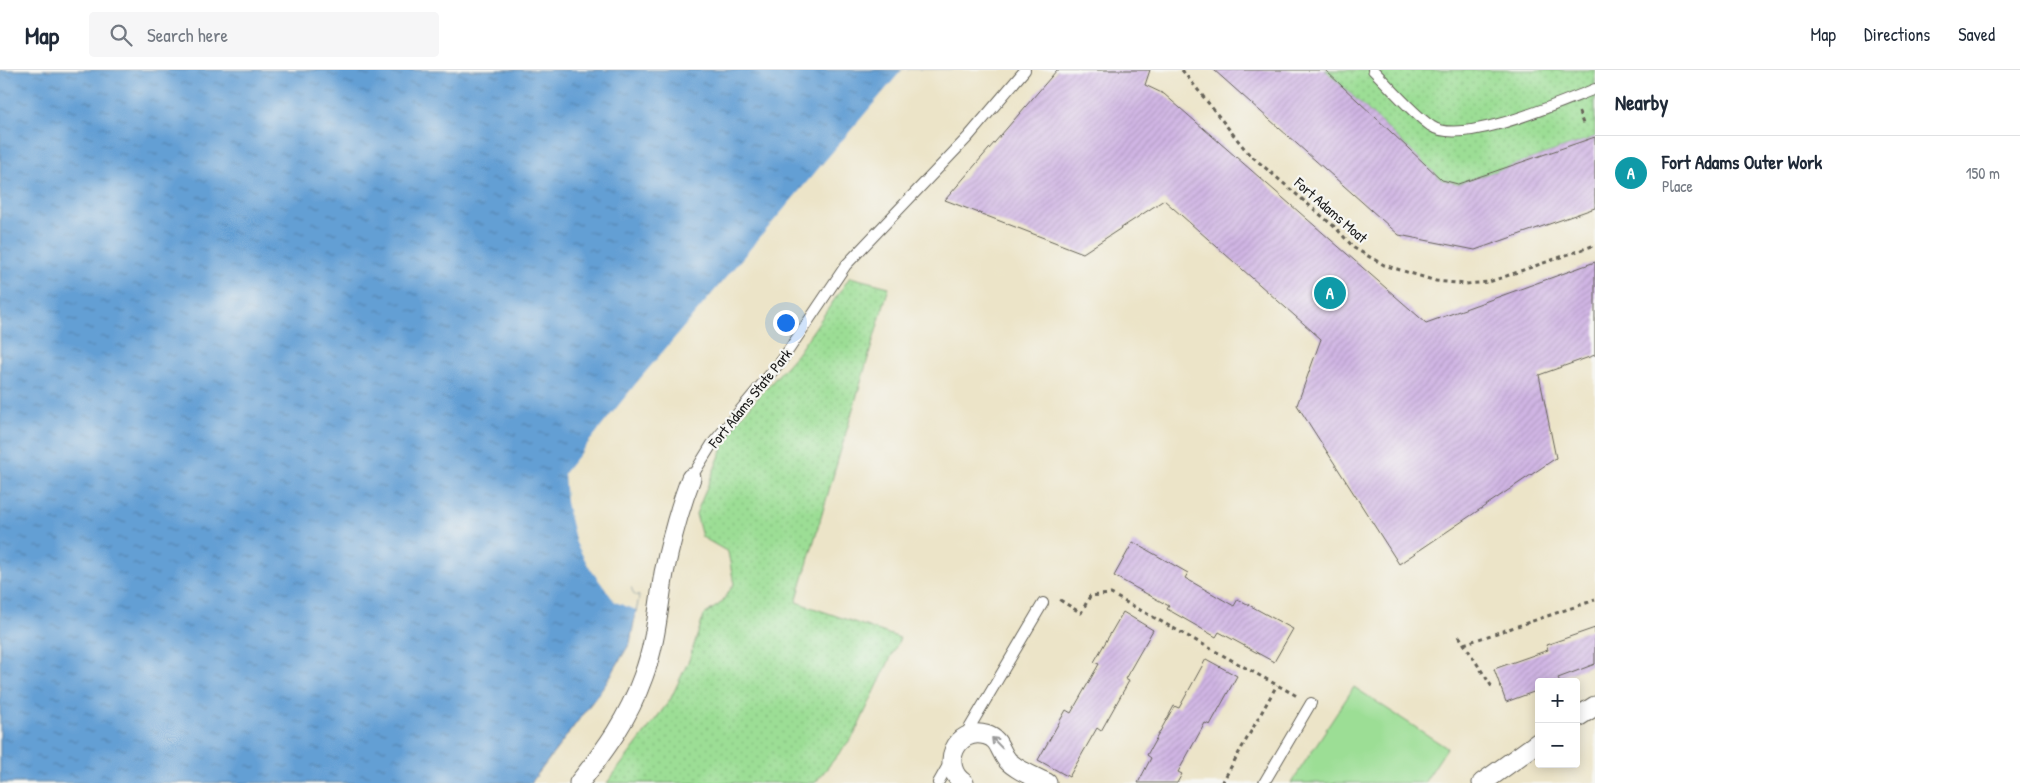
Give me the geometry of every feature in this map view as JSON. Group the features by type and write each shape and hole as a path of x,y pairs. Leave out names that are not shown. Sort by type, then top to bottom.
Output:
{"street":[{"name":"Fort Adams State Park","path":"579,783 614,739 643,678 659,614 664,575 673,532 691,478"},
{"path":"1580,715 1595,706"},
{"path":"964,783 954,773 951,760 955,747 964,738 976,734 992,738 999,743 1011,763 1047,783"},
{"path":"1482,783 1535,745"}],"lane":[{"name":"Fort Adams State Park","path":"691,478 712,444 782,360 846,265 968,137 1026,70"},
{"path":"1373,70 1432,127 1451,132 1482,130 1595,90"},
{"path":"964,738 1043,603"},
{"path":"1264,783 1311,703"},
{"path":"938,783 951,760"}],"path":[{"name":"Fort Adams Moat","path":"1182,70 1248,153 1337,229 1354,248 1384,265 1436,282 1466,284 1489,282 1595,245"},
{"path":"1043,603 1046,593 1081,612 1090,596 1111,594 1311,703"},
{"path":"1464,644 1595,600"},
{"path":"1459,636 1492,687"},
{"path":"1222,783 1277,685"}],"green space":[{"path":"1325,70 1595,70 1595,137 1458,184 1442,180"},
{"path":"850,277 889,287 796,602 900,638 854,735 815,783 607,783 670,700 689,660 704,615 721,603 734,584 728,552 702,537 696,514 731,428 797,354"},
{"path":"1354,687 1447,748 1424,783 1291,783"}],"water":[{"path":"0,70 954,70 613,474 600,511 634,595 639,596 630,643 605,685 531,783 0,783"}],"pier":[{"path":"902,70 956,70 864,190 805,278 773,317 741,355 671,422 639,446 615,475 603,511 633,585 631,588 634,595 639,596 636,610 615,602 589,567 576,543 566,502 564,473 638,381"}],"building":[{"path":"1057,70 1150,70 1145,85 1164,94 1426,323 1595,262 1595,355 1539,375 1556,458 1399,564 1297,405 1321,339 1164,200 1083,253 945,200"},
{"path":"1214,70 1325,70 1442,180 1458,184 1595,137 1595,208 1475,250 1399,235"},
{"path":"1133,542 1188,573 1185,578 1234,606 1238,599 1293,629 1274,662 1219,632 1216,637 1167,609 1169,606 1114,576"},
{"path":"1123,612 1153,630 1125,679 1129,681 1101,731 1097,728 1069,777 1038,760 1066,710 1071,713 1099,664 1094,662"},
{"path":"1595,628 1595,664 1558,678 1535,678 1535,691 1506,702 1494,669 1548,650 1546,645"},
{"path":"1206,659 1237,676 1210,725 1205,723 1178,772 1182,774 1177,783 1138,783 1151,758 1147,755 1174,706 1179,708"}],"place":[{"name":"Fort Adams Outer Work","path":"1330,293"}]}
